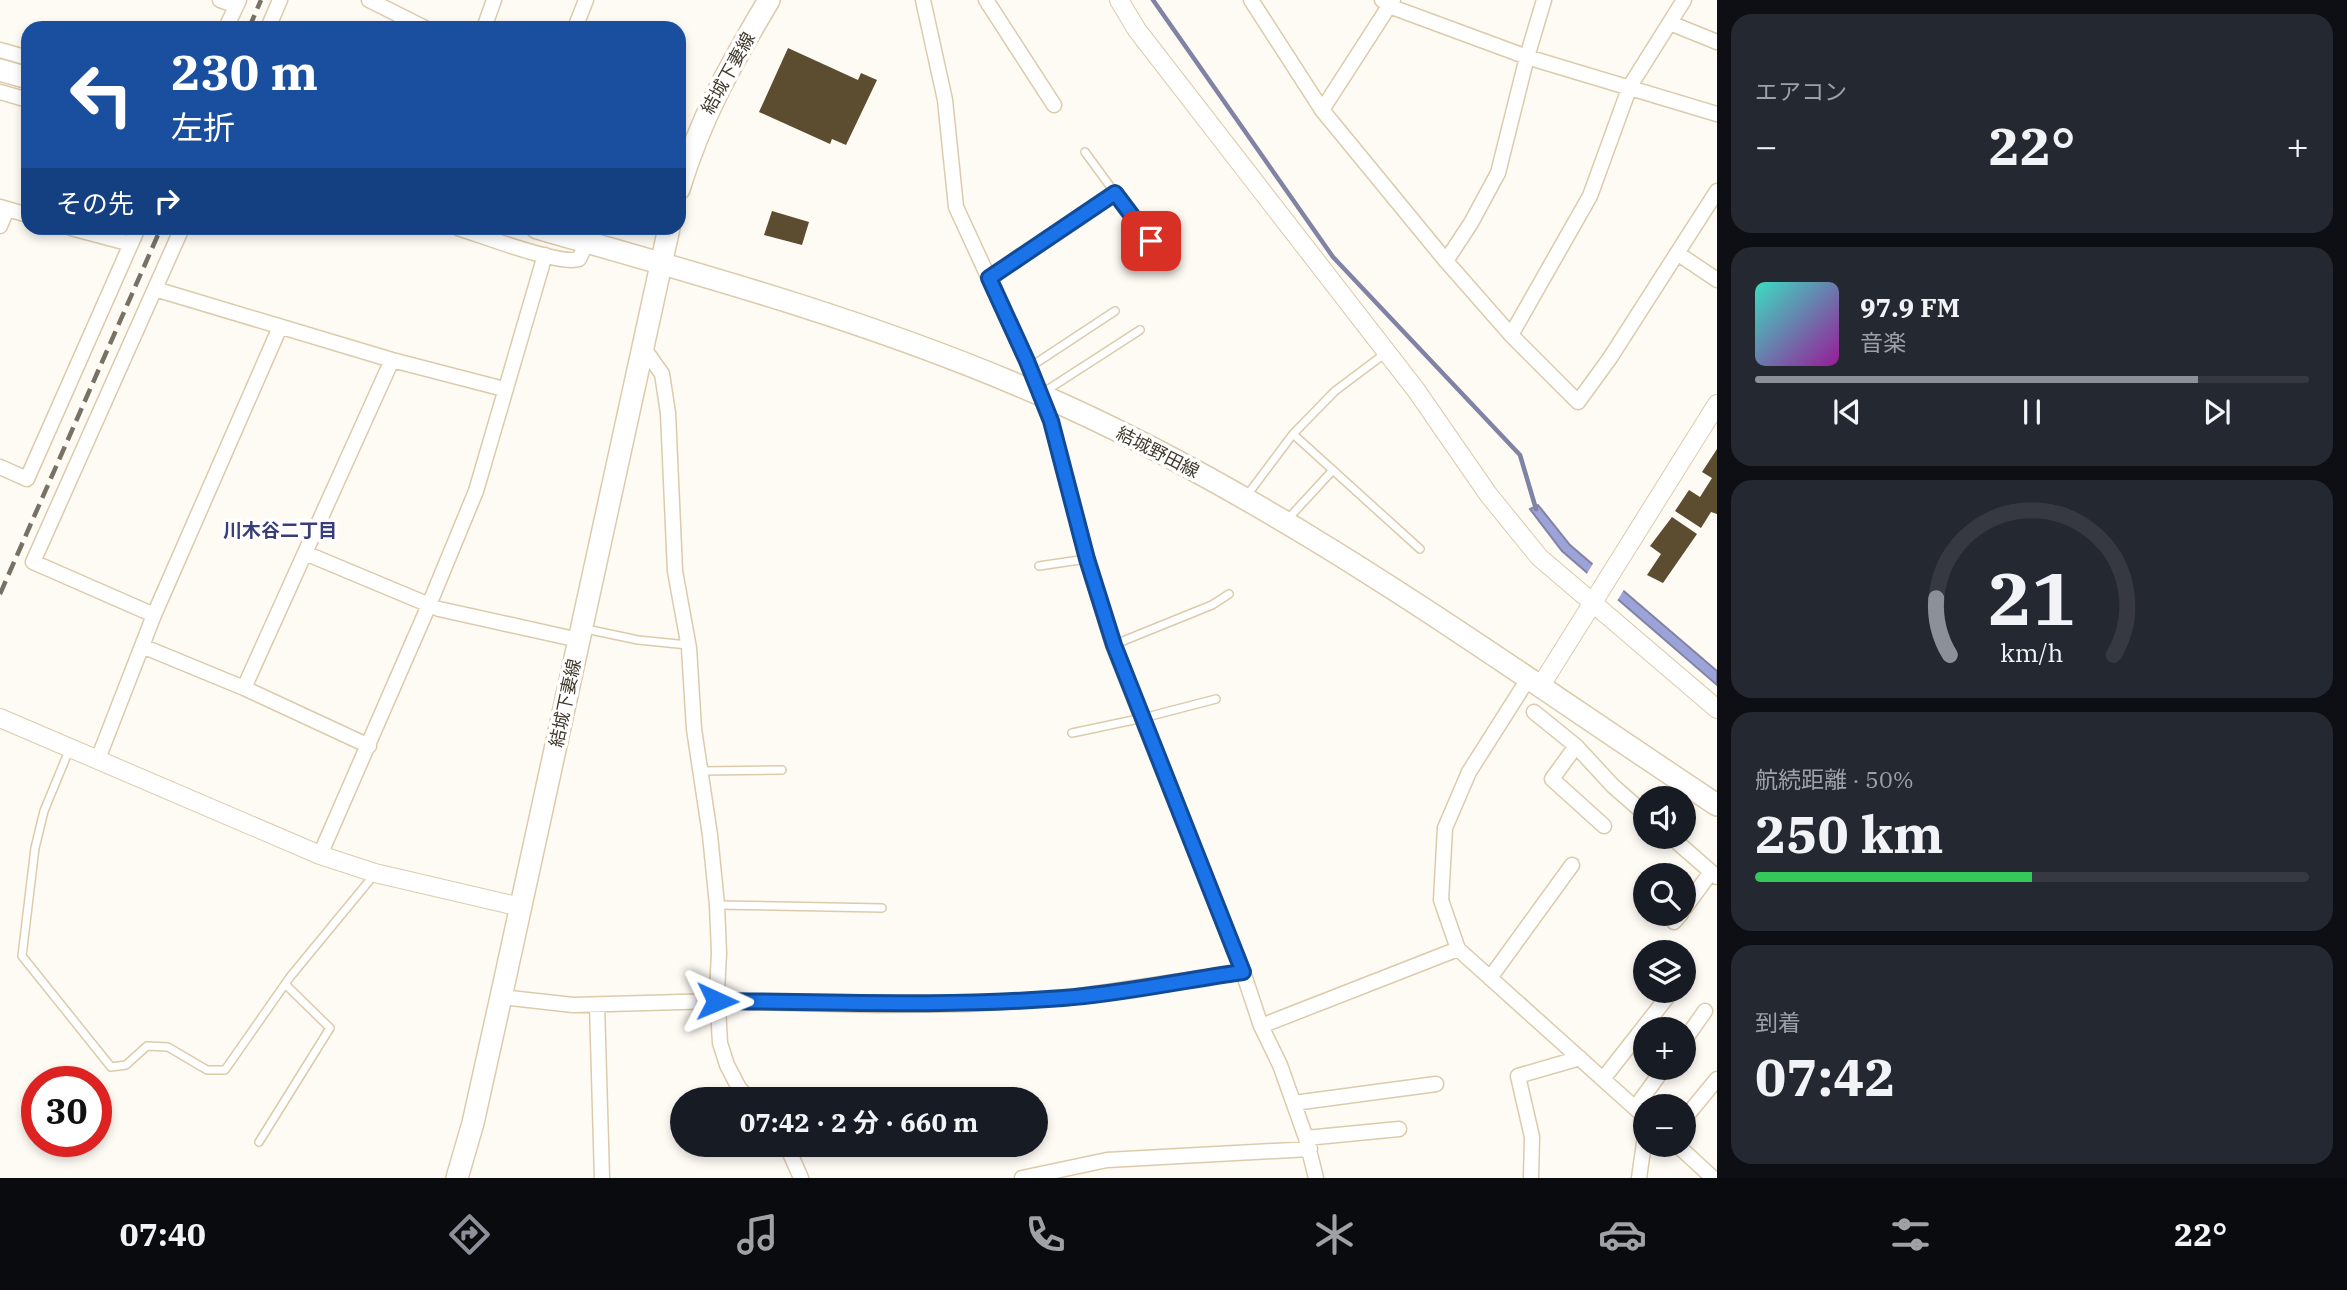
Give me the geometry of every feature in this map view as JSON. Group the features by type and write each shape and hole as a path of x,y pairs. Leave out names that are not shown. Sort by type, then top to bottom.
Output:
{"main road":[{"name":"結城下妻線","path":"686,168 702,121 769,0"},
{"path":"0,70 21,76"},
{"name":"結城下妻線","path":"457,1178 473,1122 668,235"},
{"name":"結城野田線","path":"580,236 661,264 851,321 1041,395 1132,438 1286,521 1717,805"}],"street":[{"path":"220,0 237,3 229,21"},
{"path":"271,21 280,0"},
{"path":"369,0 386,3 414,21"},
{"path":"486,21 494,0"},
{"path":"578,21 586,0"},
{"path":"923,0 945,100 956,207 1030,367 1051,421 1087,559 1114,645 1243,972 1261,1026 1280,1065 1308,1143 1316,1178"},
{"path":"986,0 1054,105"},
{"path":"1119,0 1137,30 1416,390 1488,494 1539,557 1717,709"},
{"path":"1251,0 1322,110 1446,261 1511,335 1578,402 1610,358 1717,191"},
{"path":"1446,261 1471,223 1498,173 1544,0"},
{"path":"1511,335 1590,196 1630,86 1684,0"},
{"path":"1322,110 1388,2 1527,57 1717,114"},
{"path":"1670,23 1717,42"},
{"path":"0,50 21,56"},
{"path":"0,92 21,98"},
{"path":"0,226 4,208 21,213"},
{"path":"97,235 131,244"},
{"path":"0,467 27,479 135,235"},
{"path":"154,615 33,562 179,235"},
{"path":"481,235 574,261 579,259 580,236"},
{"path":"1677,253 1717,280"},
{"path":"320,855 369,747 476,491 545,255"},
{"path":"155,289 392,360 504,389"},
{"path":"98,759 154,615 280,327"},
{"path":"643,347 662,374 666,400 675,571 688,645 694,729 717,905 720,1043 738,1087"},
{"path":"244,688 392,360"},
{"path":"1633,1106 1458,949 1441,900 1445,828 1469,772 1592,604 1717,404"},
{"path":"305,553 429,605 580,634"},
{"path":"142,646 244,688 369,747"},
{"path":"1534,712 1576,746 1633,804"},
{"path":"0,718 320,855 375,873 521,906"},
{"path":"1576,746 1552,779 1604,827"},
{"path":"1685,849 1714,875 1696,896"},
{"path":"1490,978 1572,865"},
{"path":"1261,1026 1458,949"},
{"path":"501,997 597,1005 717,1001 967,1004 1066,998 1243,972"},
{"path":"1603,1079 1663,1003"},
{"path":"597,1005 602,1178"},
{"path":"1696,1024 1705,1011"},
{"path":"1531,1178 1532,1137 1518,1076 1580,1058"},
{"path":"1696,1104 1717,1079"},
{"path":"1294,1103 1436,1084"},
{"path":"1022,1178 1107,1160 1308,1143 1398,1129"},
{"path":"792,1157 801,1178"},
{"path":"1639,1178 1642,1157"},
{"path":"1690,1157 1713,1178"}],"lane":[{"path":"1086,152 1151,241"},
{"path":"989,278 1115,193"},
{"path":"1030,367 1115,310"},
{"path":"1041,395 1140,330"},
{"path":"1244,498 1293,433 1335,391 1387,352"},
{"path":"1293,433 1420,549"},
{"path":"1286,521 1333,470"},
{"path":"1039,566 1087,559"},
{"path":"1114,645 1212,605 1229,594"},
{"path":"580,634 688,645"},
{"path":"1072,733 1216,699"},
{"path":"70,747 44,811 35,848 22,956 111,1067 126,1065 147,1046 167,1047 207,1070 225,1070 285,984 375,873"},
{"path":"701,771 782,770"},
{"path":"717,905 882,908"},
{"path":"259,1142 330,1028 285,984"}],"water":[{"path":"1538,505 1570,545 1717,671 1717,685 1562,551 1530,509"}],"pier":[{"path":"1594,562 1625,588 1617,601 1586,575"}],"building":[{"path":"788,48 858,80 861,73 877,80 846,145 832,139 830,144 759,112"},
{"path":"772,211 809,222 802,245 764,235"},
{"path":"1717,449 1717,514 1711,512 1701,528 1675,511 1689,490 1700,497 1712,478 1702,472"},
{"path":"1672,517 1697,534 1663,583 1647,575 1661,554 1650,546"}],"waterway":[{"path":"1153,0 1333,257 1520,455 1536,509"}],"railway":[{"path":"252,21 261,0"},
{"path":"0,594 158,235"}],"district":[{"name":"川木谷二丁目","path":"280,530"}],"route":[{"path":"717,1001 967,1004 1066,998 1243,972 1114,645 1087,559 1051,421 989,278 1115,193 1151,241"}]}
